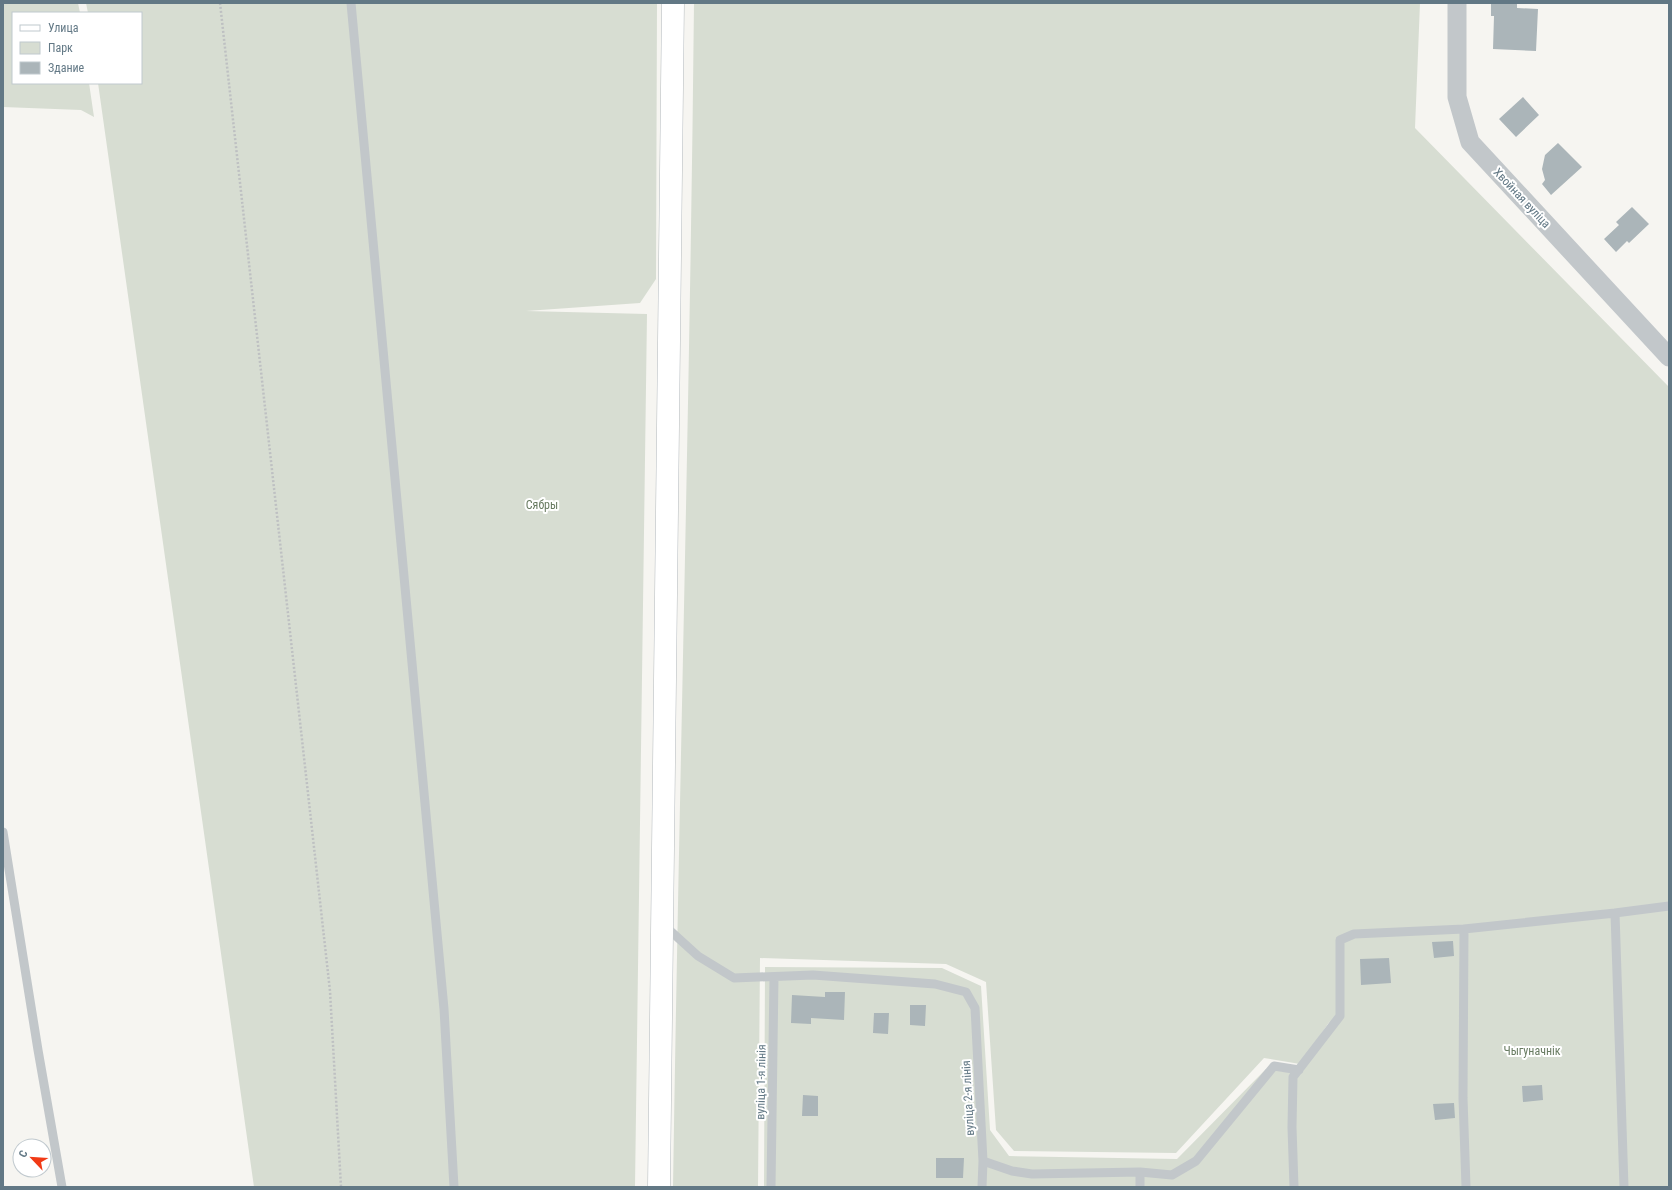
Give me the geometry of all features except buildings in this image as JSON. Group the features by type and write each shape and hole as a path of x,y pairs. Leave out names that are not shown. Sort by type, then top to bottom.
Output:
{"main road":[{"path":"658,1187 673,3"}],"street":[{"name":"Хвойная вуліца","path":"1457,3 1457,97 1470,142 1669,357"}],"lane":[{"path":"351,3 444,1009 454,1187"},
{"path":"3,832 38,1050 62,1187"},
{"path":"1294,1187 1292,1127 1294,1077 1340,1016 1340,940 1354,934 1464,929 1669,906"},
{"path":"1615,913 1624,1187"},
{"path":"662,923 698,956 734,978 774,977"},
{"path":"1464,929 1463,1098 1466,1187"},
{"name":"вуліца 2-я лінія","path":"774,977 813,975 935,984 966,992 975,1008 983,1161 982,1187"},
{"name":"вуліца 1-я лінія","path":"771,1187 774,977"},
{"path":"983,1161 1012,1171 1032,1174 1140,1172 1172,1175 1196,1161 1274,1066 1299,1070"},
{"path":"1140,1172 1140,1187"}],"path":[{"path":"220,3 329,984 341,1187"}],"green space":[{"path":"3,3 78,3 80,12 12,12 12,84 89,84 94,117 81,110 3,107"},
{"name":"Сябры","path":"86,3 657,3 656,279 640,303 526,311 647,314 635,1187 254,1187 98,84 142,84 142,12 88,12"},
{"name":"Чыгуначнік","path":"694,3 1420,3 1415,128 1669,387 1669,1187 764,1187 765,967 942,968 981,986 990,1130 1009,1156 1177,1159 1266,1069 1301,1074 1330,1021 1300,1064 1264,1058 1176,1153 1014,1151 996,1130 986,982 946,964 760,958 758,1187 673,1187 690,299"}]}
